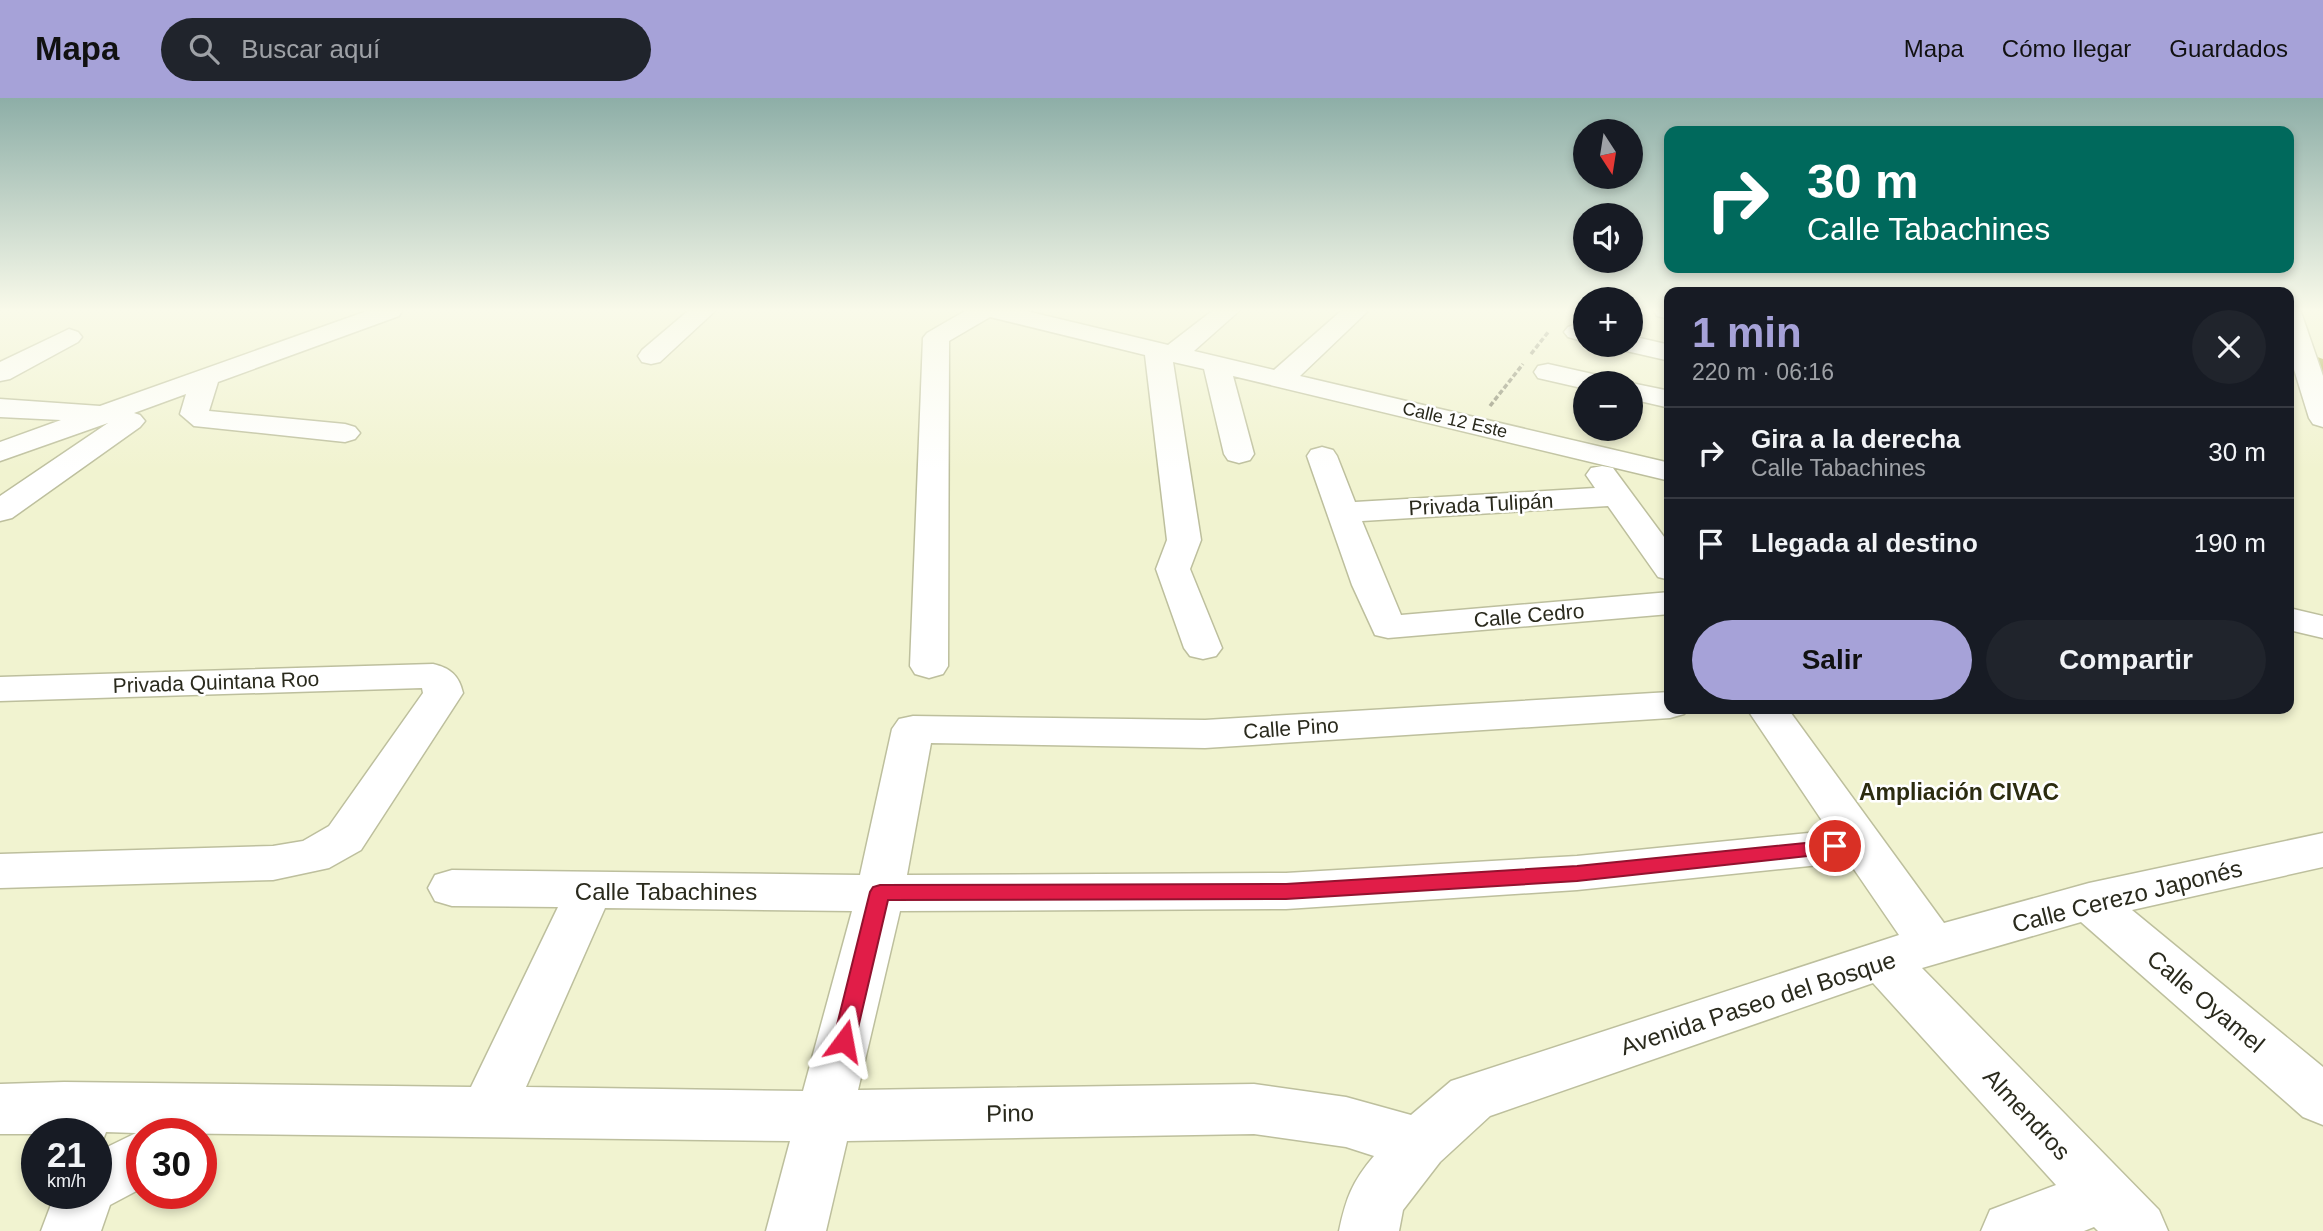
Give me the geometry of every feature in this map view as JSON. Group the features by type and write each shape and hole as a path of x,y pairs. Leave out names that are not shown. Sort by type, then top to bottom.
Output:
{"street":[{"path":"0,373 17,364"},
{"path":"0,452 248,364"},
{"path":"929,666 935,364"},
{"path":"1167,364 1184,540 1173,569 1203,648"},
{"path":"1216,364 1239,454"},
{"name":"Calle 12 Este","path":"1216,364 1664,471"},
{"path":"1280,379 1297,364"},
{"path":"2305,364 2323,417"},
{"path":"1548,372 1573,378"},
{"path":"205,380 194,414 204,420 345,433"},
{"path":"0,512 172,392"},
{"path":"1643,394 1664,399"},
{"path":"0,408 109,414"},
{"path":"2294,411 2323,417"},
{"path":"1583,451 1619,496 1664,561"},
{"path":"1322,456 1344,512"},
{"name":"Privada Tulipán","path":"1344,512 1619,496"},
{"name":"Calle Cedro","path":"1344,512 1369,588 1388,627 1664,604"},
{"path":"2294,620 2323,627"},
{"name":"Privada Quintana Roo","path":"0,689 433,676 442,683 443,693 345,838 313,856 273,863 0,871"},
{"name":"Calle Pino","path":"880,892 913,729 1205,734 1664,705"},
{"path":"1770,714 1933,946"},
{"name":"Calle Tabachines","path":"452,888 589,891 1286,891 1577,873 1861,844"},
{"name":"Calle Cerezo Japonés","path":"1933,946 2089,901 2315,860"},
{"path":"488,1111 589,891"},
{"path":"796,1231 880,892"},
{"name":"Calle Oyamel","path":"2089,901 2323,1100"},
{"name":"Avenida Paseo del Bosque","path":"1369,1231 1376,1198 1420,1144 1471,1098 1882,960 1933,946"},
{"name":"Almendros","path":"1882,960 2120,1213"},
{"name":"Pino","path":"0,1109 58,1118"},
{"path":"217,1128 278,1109"},
{"name":"Pino","path":"109,1118 278,1109 826,1116 1254,1109 1346,1122 1420,1144"},
{"path":"71,1231 79,1209"},
{"name":"Almendros","path":"2011,1231 2120,1213"}],"waterway":[{"path":"2317,364 2323,366"}],"district":[{"name":"Ampliación CIVAC","path":"1959,792"}],"route":[{"path":"844,1041 880,892 1286,891 1577,873 1835,846"}]}
